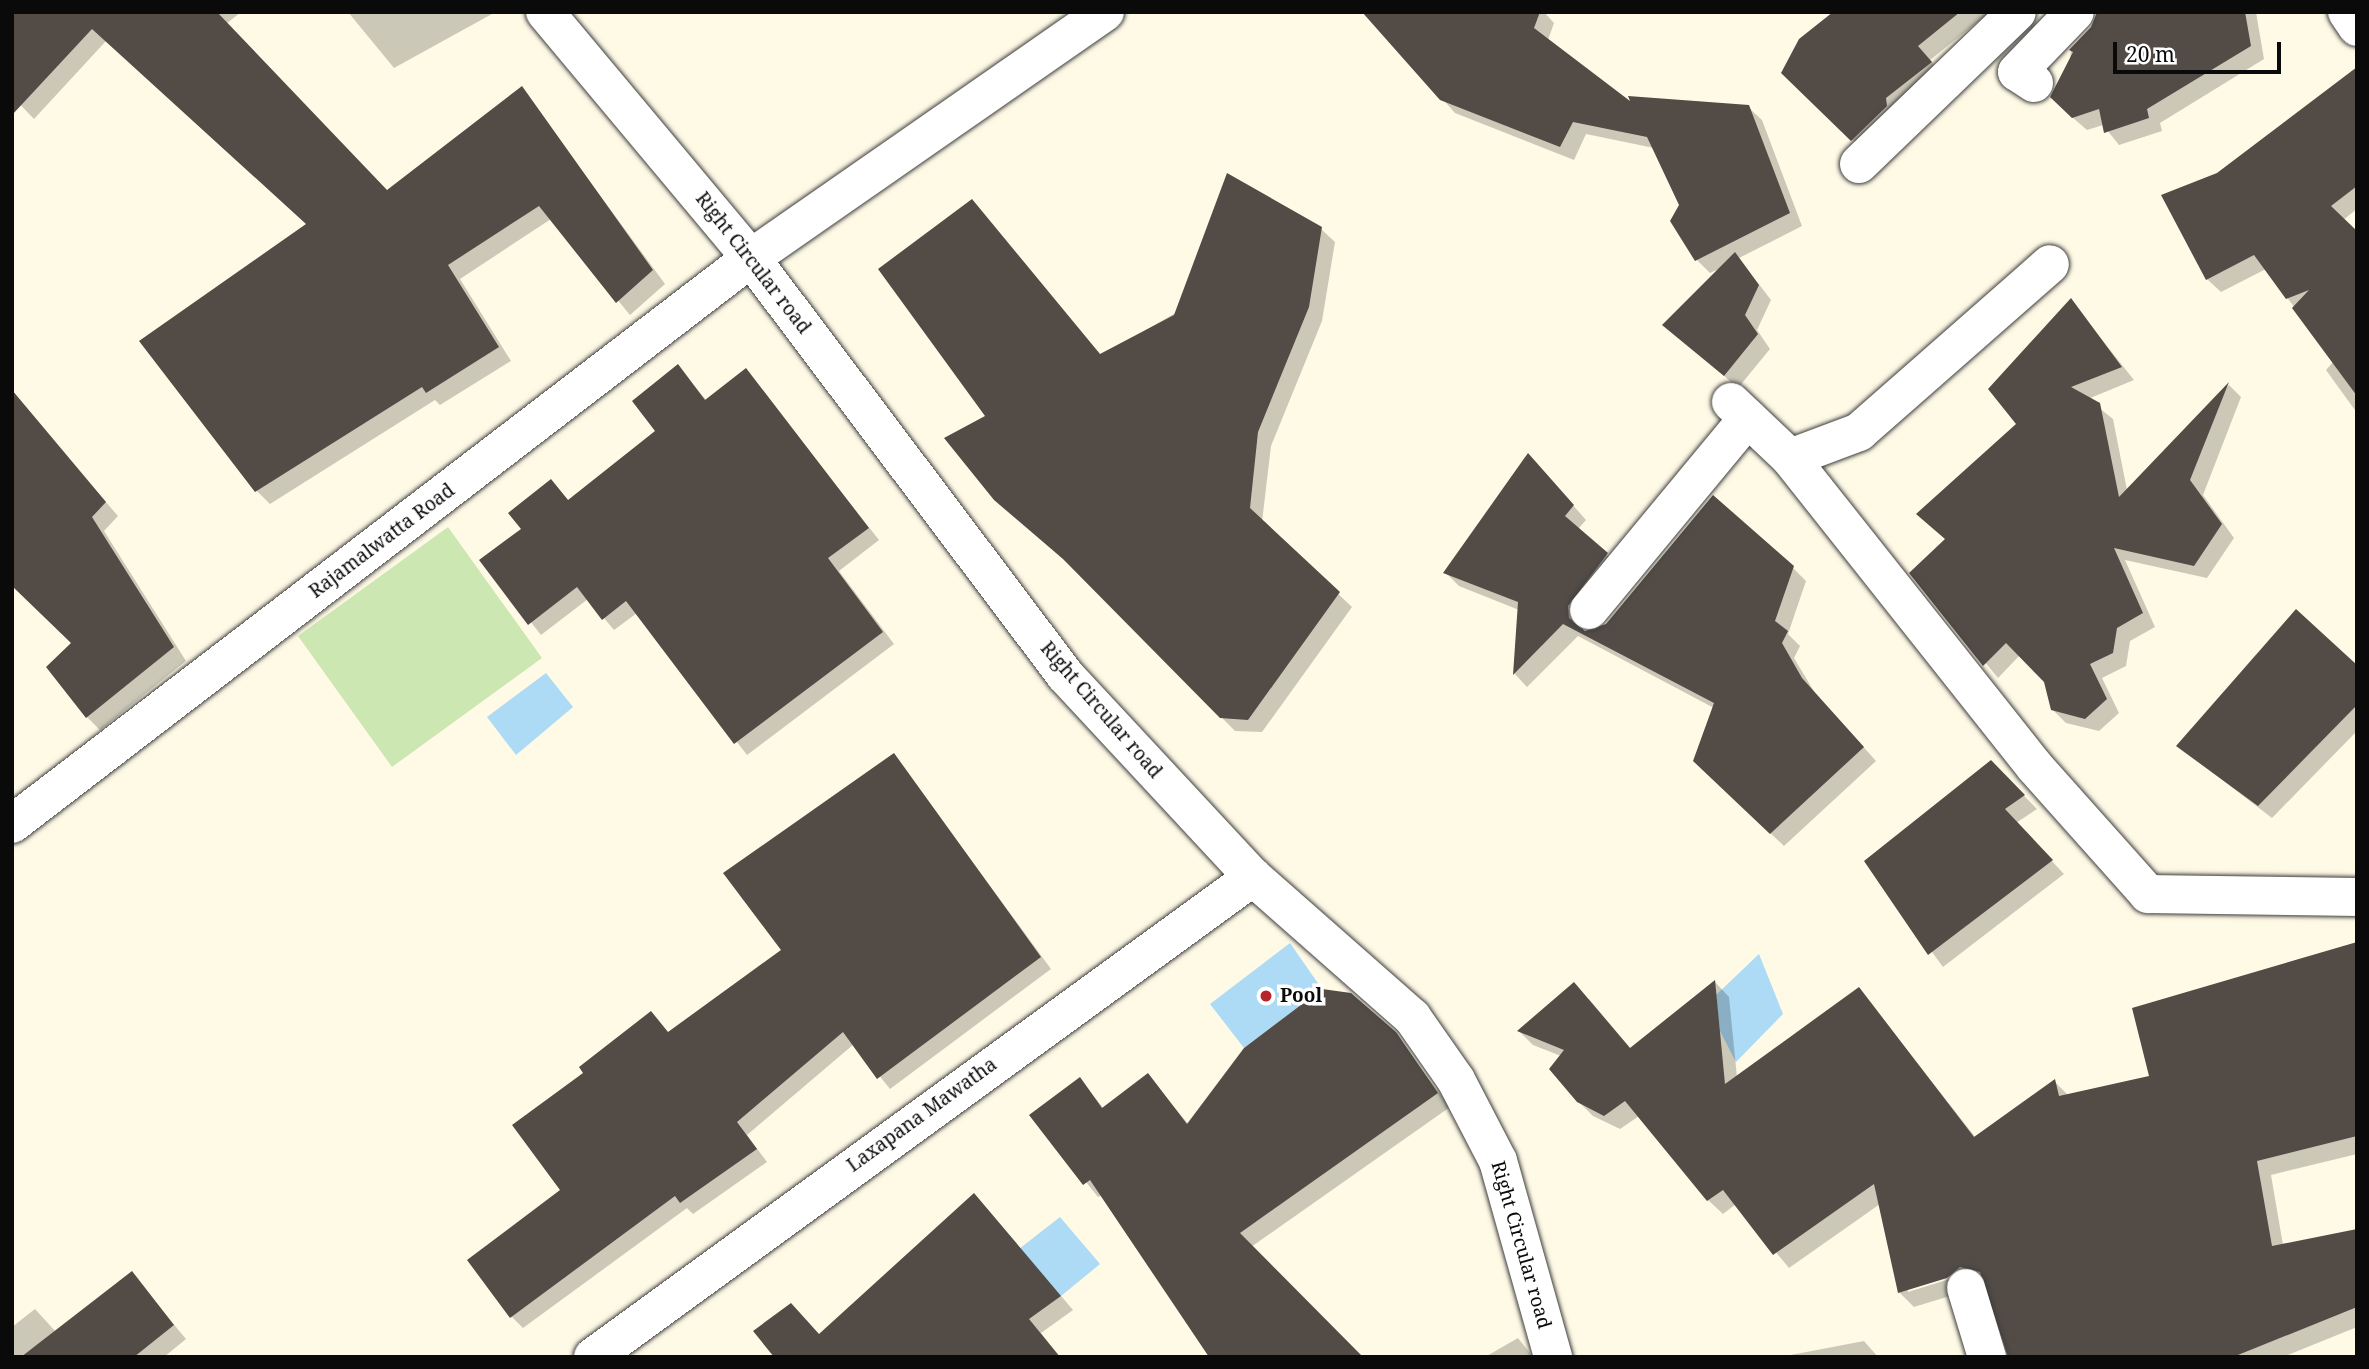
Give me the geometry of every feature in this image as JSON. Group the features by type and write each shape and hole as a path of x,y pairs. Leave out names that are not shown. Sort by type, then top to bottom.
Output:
{"street":[{"name":"Right Circular road","path":"545,12 751,258 1065,675 1253,877 1412,1017 1456,1080 1498,1161 1553,1357"},
{"name":"Rajamalwatta Road","path":"12,824 751,258 1105,12"},
{"path":"1859,164 2017,12"},
{"path":"2034,83 2017,72 2075,12"},
{"path":"2347,12 2357,27"},
{"path":"1790,458 1859,432 2050,264"},
{"path":"1589,610 1739,410 1790,458 2035,767 2148,894 2357,897"},
{"name":"Laxapana Mawatha","path":"593,1357 1253,877"},
{"path":"1966,1288 1987,1357"}],"green space":[{"path":"448,527 542,658 392,767 298,636"}],"water":[{"path":"546,673 573,707 516,755 487,717"},
{"name":"Pool","path":"1290,943 1322,989 1244,1048 1210,1004"},
{"path":"1759,954 1783,1014 1736,1062 1720,1031 1716,995"},
{"path":"1060,1217 1100,1264 1061,1296 1019,1249"}],"building":[{"path":"12,12 217,12 387,190 522,86 653,270 616,303 539,206 448,265 499,347 426,393 422,387 255,492 139,341 306,224 92,29 12,115"},
{"path":"1362,12 1540,12 1534,28 1630,101 1628,96 1749,105 1790,213 1695,261 1670,221 1679,205 1647,137 1573,122 1560,147 1440,100"},
{"path":"1833,12 1960,12 1918,46 1932,62 1886,98 1887,106 1851,141 1781,73 1799,39"},
{"path":"2097,12 2245,12 2251,46 2147,109 2149,118 2104,133 2099,109 2072,118 2050,97 2073,52 2069,50 2091,27"},
{"path":"2357,67 2357,186 2331,206 2357,231 2357,396 2292,308 2309,290 2286,299 2254,255 2206,280 2161,195 2217,173"},
{"path":"1227,173 1322,227 1309,307 1258,432 1250,508 1340,592 1248,720 1220,718 1063,559 994,500 944,438 985,416 878,269 972,199 1100,354 1174,315"},
{"path":"1735,252 1759,285 1745,315 1758,334 1724,376 1662,325"},
{"path":"2071,298 2122,367 2071,387 2100,403 2119,497 2229,382 2190,480 2222,524 2194,566 2114,548 2143,613 2117,628 2113,653 2090,664 2107,699 2085,719 2051,710 2044,682 2006,643 1983,666 1909,573 1945,539 1916,514 2016,424 1988,389"},
{"path":"678,364 705,400 746,368 869,528 828,558 883,632 734,744 626,601 602,620 577,587 528,625 479,560 521,529 508,513 551,479 568,500 655,431 632,401"},
{"path":"12,390 106,502 92,517 174,647 86,718 46,667 71,643 12,586"},
{"path":"1528,453 1574,505 1565,516 1608,553 1568,606 1569,618 1585,631 1606,624 1713,495 1794,566 1775,621 1788,631 1782,643 1802,678 1864,747 1770,834 1693,761 1714,703 1563,624 1513,675 1518,602 1443,573"},
{"path":"2296,609 2357,665 2357,705 2258,806 2176,746"},
{"path":"894,753 1041,957 877,1079 843,1032 737,1122 757,1149 680,1203 675,1196 510,1318 467,1260 560,1190 512,1125 583,1073 579,1067 651,1011 668,1032 781,950 723,873"},
{"path":"1991,760 2025,795 2005,809 2053,860 1928,955 1864,861"},
{"path":"2357,942 2357,1136 2257,1161 2272,1246 2357,1229 2357,1307 2233,1357 2008,1357 1980,1272 1960,1267 1947,1278 1898,1293 1874,1184 1773,1255 1723,1190 1707,1201 1625,1101 1604,1116 1577,1102 1549,1069 1564,1050 1517,1031 1574,982 1630,1048 1715,980 1725,1084 1859,987 1974,1137 2055,1079 2059,1096 2149,1076 2132,1008"},
{"path":"1322,989 1351,993 1396,1032 1438,1093 1240,1233 1363,1357 1209,1357 1090,1180 1083,1185 1029,1115 1080,1077 1102,1108 1148,1073 1187,1124 1244,1048"},
{"path":"974,1193 1061,1296 1029,1319 1060,1357 774,1357 753,1331 791,1303 819,1334"},
{"path":"132,1271 174,1325 134,1357 21,1357"}],"place":[{"name":"Pool","path":"1266,996"}]}
